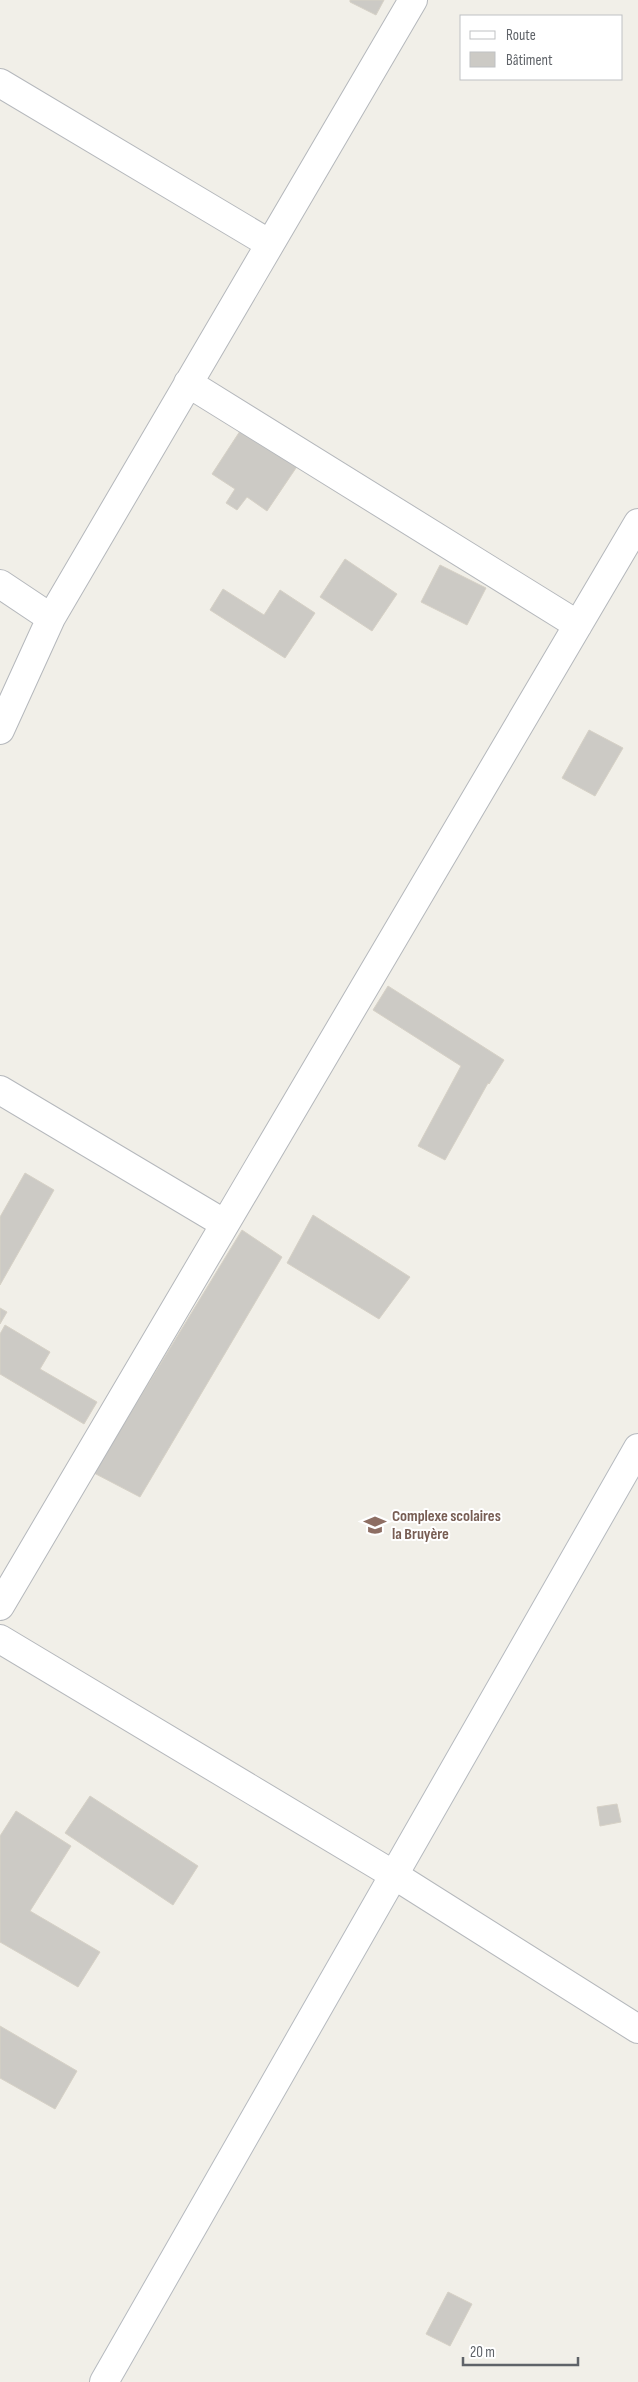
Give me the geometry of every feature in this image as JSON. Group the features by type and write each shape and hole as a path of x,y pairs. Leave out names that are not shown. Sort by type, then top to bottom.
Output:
{"street":[{"path":"0,730 51,618 413,0"},
{"path":"0,83 270,244"},
{"path":"188,383 578,625"},
{"path":"0,1606 638,523"},
{"path":"0,584 51,618"},
{"path":"0,1090 225,1224"},
{"path":"104,2382 638,1448"},
{"path":"0,1639 394,1875 638,2029"}],"building":[{"path":"350,0 384,0 376,15 350,2"},
{"path":"242,428 298,465 267,511 247,497 237,510 226,503 235,489 212,474"},
{"path":"345,559 397,594 372,631 320,597"},
{"path":"440,565 486,588 467,625 421,602"},
{"path":"223,589 264,615 280,590 315,613 285,658 210,610"},
{"path":"589,730 623,748 595,796 562,778"},
{"path":"388,986 504,1060 488,1083 445,1160 418,1146 461,1066 373,1010"},
{"path":"25,1173 54,1190 0,1285 0,1217"},
{"path":"313,1215 410,1277 379,1319 287,1263"},
{"path":"242,1230 282,1257 140,1497 94,1473"},
{"path":"0,1308 7,1312 0,1324"},
{"path":"5,1325 50,1352 40,1369 97,1402 84,1424 0,1374 0,1334"},
{"path":"90,1796 198,1866 173,1905 65,1833"},
{"path":"617,1804 621,1822 600,1826 597,1807"},
{"path":"16,1811 71,1846 30,1911 100,1952 78,1987 0,1942 0,1836"},
{"path":"0,2026 77,2071 55,2109 0,2078"},
{"path":"448,2292 472,2304 450,2346 426,2334"}],"place":[{"name":"Complexe scolaires la Bruyère","path":"375,1525"}]}
